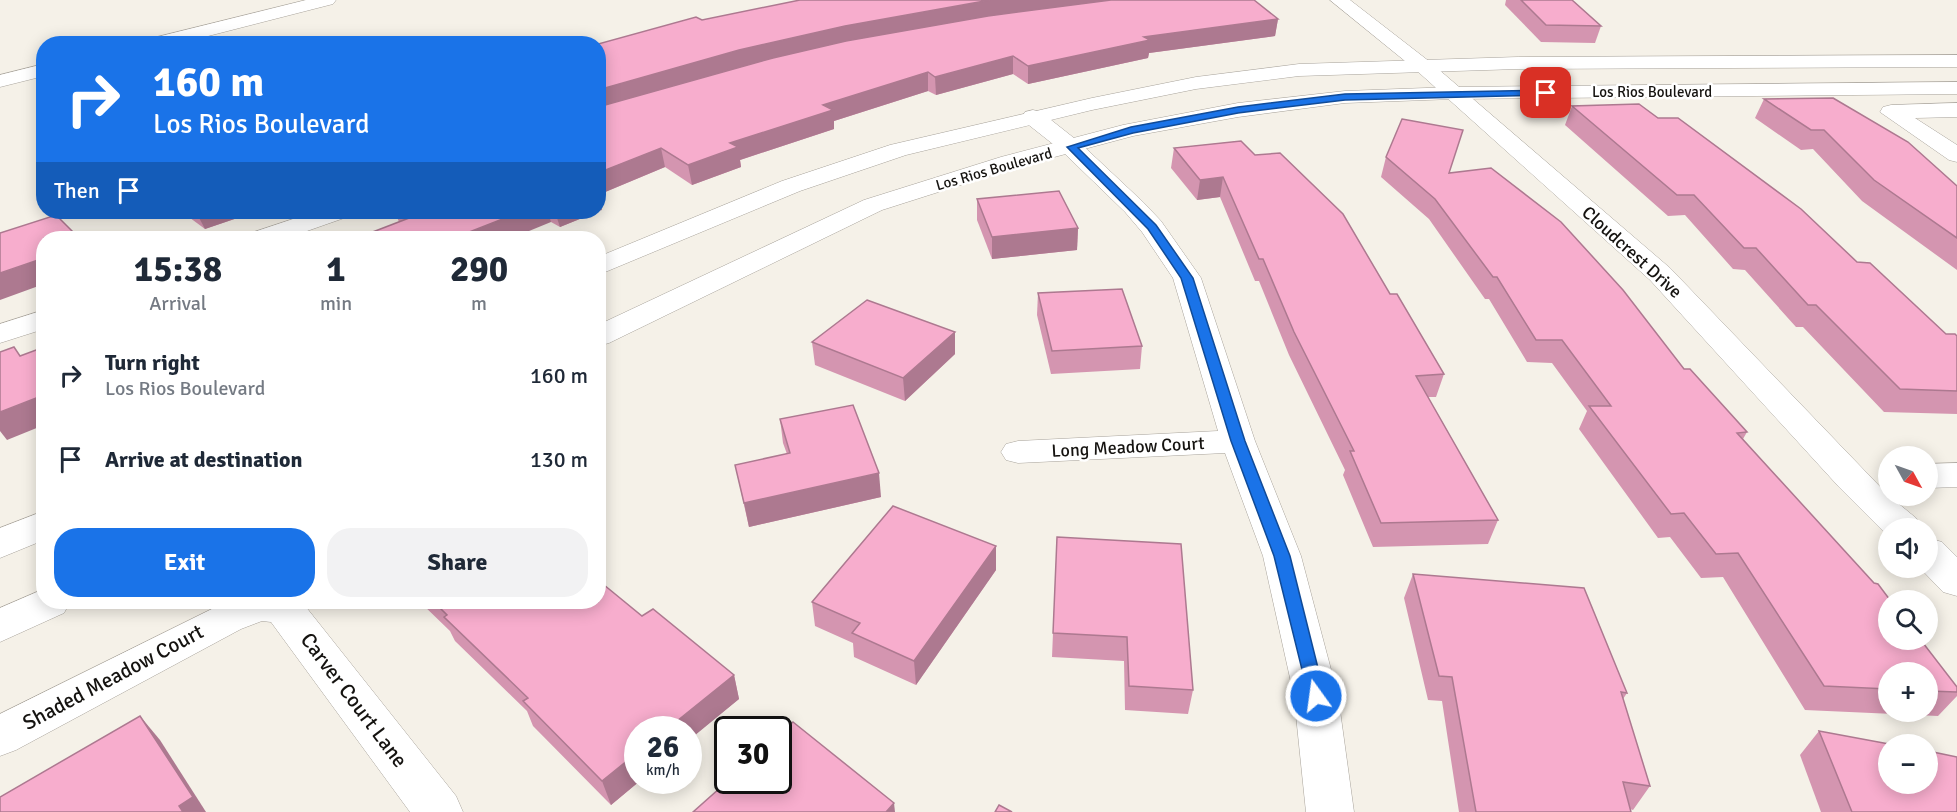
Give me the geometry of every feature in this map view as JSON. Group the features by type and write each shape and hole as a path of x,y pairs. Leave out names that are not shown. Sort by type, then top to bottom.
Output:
{"main road":[{"path":"184,36 327,0"},
{"name":"Cloudcrest Drive","path":"1339,0 1423,66 1660,274 1852,478 1893,518"},
{"name":"Los Rios Boulevard","path":"606,264 791,186 898,150 1033,117 1196,83 1299,70 1518,63 1957,61"},
{"path":"0,81 36,72"},
{"name":"Los Rios Boulevard","path":"606,333 873,205 1009,162 1131,130 1238,110 1345,97 1453,93 1957,88"},
{"path":"1957,110 1892,112 1957,155"},
{"path":"1033,117 1071,147 1152,227 1187,278 1238,441 1282,556 1316,696 1330,812"},
{"path":"284,231 318,219"},
{"path":"0,334 36,322"},
{"name":"Long Meadow Court","path":"1018,452 1238,441"},
{"path":"1938,476 1957,475"},
{"path":"1852,478 1878,477"},
{"path":"0,544 36,528"},
{"path":"1938,562 1957,581"},
{"path":"0,626 36,609"},
{"name":"Shaded Meadow Court","path":"0,736 227,618 251,609"},
{"name":"Carver Court Lane","path":"286,609 439,812"}],"building":[{"path":"800,0 990,0 845,26 739,50 606,88 606,42 696,17 702,20"},
{"path":"1111,0 1254,0 1278,19 1144,37 1150,40 1028,66 1013,56 935,77 928,72 823,105 833,110 730,143 738,147 688,165 661,148 606,170 606,105 773,58 846,41 988,16"},
{"path":"1521,0 1572,0 1601,26 1546,25"},
{"path":"1833,98 1908,142 1957,186 1957,238 1874,180 1824,130 1811,130 1764,99"},
{"path":"1639,104 1658,118 1678,118 1801,209 1857,262 1870,263 1946,334 1955,334 1957,336 1957,391 1900,389 1816,305 1808,305 1756,248 1744,248 1694,195 1677,195 1572,106"},
{"path":"1402,119 1463,130 1449,173 1491,168 1561,222 1623,290 1684,369 1690,369 1747,432 1737,433 1882,590 1878,590 1878,650 1928,650 1938,662 1878,662 1878,689 1824,686 1738,553 1716,554 1684,513 1671,514 1589,406 1611,406 1562,340 1536,340 1497,277 1493,277 1435,199 1386,157"},
{"path":"1241,141 1255,155 1280,153 1343,214 1390,294 1397,294 1444,374 1416,376 1498,520 1381,523 1350,451 1354,451 1294,332 1263,259 1259,259 1223,177 1200,180 1174,148"},
{"path":"1059,191 1078,228 992,237 977,199"},
{"path":"44,219 60,219 72,231 36,231 36,261 0,273 0,233"},
{"path":"406,219 502,219 472,231 375,231"},
{"path":"1122,289 1142,346 1052,351 1038,293"},
{"path":"867,300 955,332 903,378 812,342"},
{"path":"14,347 20,356 36,350 36,398 0,412 0,352"},
{"path":"853,405 879,473 744,503 735,465 790,453 780,419"},
{"path":"893,506 996,546 914,661 852,633 860,623 812,602"},
{"path":"1057,537 1181,544 1193,690 1129,686 1127,637 1053,633"},
{"path":"1413,574 1584,588 1627,693 1621,692 1650,786 1623,782 1631,812 1476,812 1452,677 1439,676"},
{"path":"606,587 642,616 653,609 734,675 683,716 624,716 624,763 602,781 523,701 528,698 444,617 447,615 441,609 606,609"},
{"path":"1938,662 1957,687 1957,692 1938,691"},
{"path":"140,716 193,797 179,806 183,812 0,812 0,797"},
{"path":"792,723 894,803 886,812 693,812 714,793 792,794"},
{"path":"1819,731 1878,742 1878,794 1938,794 1938,753 1957,757 1957,812 1852,812"},
{"path":"999,805 1012,812 995,812"}],"route":[{"path":"1316,696 1282,556 1238,441 1187,278 1152,227 1071,147 1131,130 1238,110 1345,97 1453,93 1546,93"}]}
